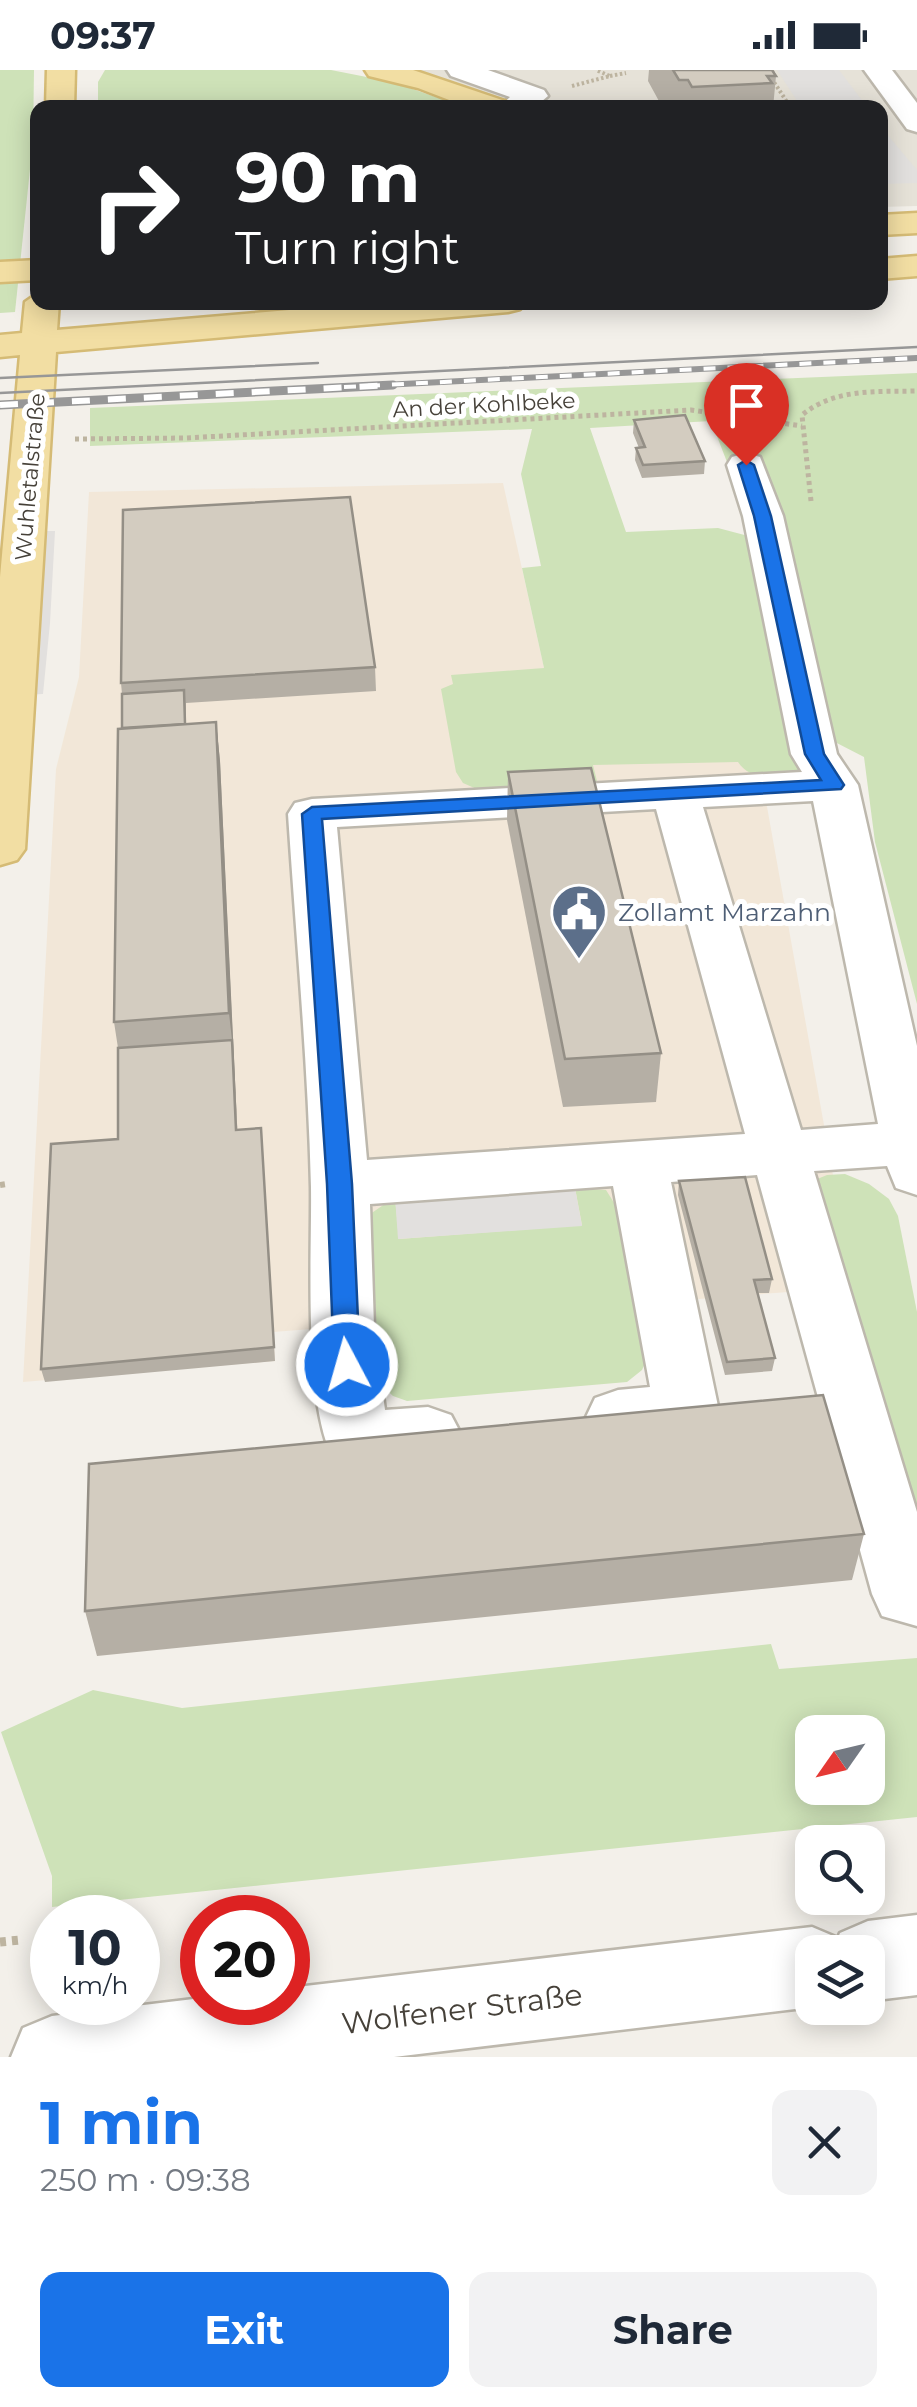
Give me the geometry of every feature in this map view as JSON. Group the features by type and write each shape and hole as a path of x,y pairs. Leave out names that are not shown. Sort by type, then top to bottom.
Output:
{"main road":[{"path":"60,100 61,70"},
{"path":"380,70 476,100"},
{"path":"888,225 917,223"},
{"path":"888,254 917,252"},
{"path":"888,268 917,266"},
{"path":"0,272 30,270"},
{"path":"0,292 30,290"},
{"name":"Wuhletalstraße","path":"0,849 42,310"},
{"path":"0,346 419,310"}],"street":[{"path":"461,70 519,100"},
{"path":"878,70 917,123"},
{"path":"340,1184 779,1153 914,1158 834,785 814,754 763,516 746,465"},
{"path":"492,1428 356,1440 343,1327 340,1184 312,814 834,785"},
{"path":"675,792 906,1594 917,1594"},
{"path":"570,1421 687,1411 638,1163"},
{"path":"885,1959 917,1955"},
{"name":"Wolfener Straße","path":"52,2057 795,1969"}],"path":[{"path":"596,70 610,76"},
{"path":"766,70 786,100"},
{"path":"530,100 626,73"},
{"name":"An der Kohlbeke","path":"35,426 76,439 186,438 691,410 802,426 802,415 815,402 839,395 917,391"},
{"path":"0,1942 20,1940"}],"shaded area":[{"path":"395,70 917,70 917,206 888,207 888,100 490,100"},
{"path":"777,70 839,70 862,100 796,100"},
{"path":"888,136 917,170 917,183 888,184"},
{"path":"503,483 564,758 759,762 853,1287 273,1332 275,1361 23,1382 56,769 79,677 89,492"},
{"path":"41,531 55,531 43,694 24,695"},
{"path":"575,1188 582,1226 398,1239 395,1197"}],"green space":[{"path":"0,70 34,70 30,170 15,312 0,313"},
{"path":"105,70 331,70 392,82 445,100 98,100 98,82"},
{"path":"917,373 917,1004 875,842 864,757 831,740 759,460 727,462 711,421 590,428 626,532 718,528 752,537 800,773 758,775 738,762 593,765 598,785 479,790 463,783 456,772 441,689 453,684 451,675 544,668 522,568 541,566 521,474 532,429 90,446 90,408"},
{"path":"845,1174 869,1184 889,1199 898,1216 917,1312 917,1563 810,1182 827,1175"},
{"path":"575,1188 606,1190 623,1217 650,1352 642,1370 627,1382 407,1401 393,1396 375,1379 360,1221 395,1197 399,1239 582,1225"},
{"path":"771,1644 779,1669 917,1658 917,1817 795,1825 795,1830 160,1896 52,1895 52,1876 1,1732 93,1690 182,1708"}],"building":[{"path":"673,70 772,70 776,76 767,76 772,83 692,87 688,80 679,80"},
{"path":"685,415 705,461 643,465 636,448 645,447 634,420"},
{"path":"350,497 375,667 121,683 123,510"},
{"path":"184,690 185,724 122,728 122,694"},
{"path":"216,722 229,1013 114,1022 118,729"},
{"name":"Zollamt Marzahn","path":"591,768 661,1053 565,1059 508,772"},
{"path":"232,1040 236,1130 261,1128 274,1347 41,1369 51,1144 118,1139 118,1048"},
{"path":"745,1177 772,1279 754,1280 775,1358 727,1362 679,1181"},
{"path":"823,1395 864,1534 85,1611 89,1464"}],"tram line":[{"path":"0,393 917,347"},
{"path":"0,378 318,363"}],"railway":[{"path":"344,387 917,358"},
{"path":"0,405 393,385"}],"place":[{"name":"Zollamt Marzahn","path":"579,961"}],"route":[{"path":"347,1365 340,1184 312,814 834,785 814,754 763,516 746,465"}]}
